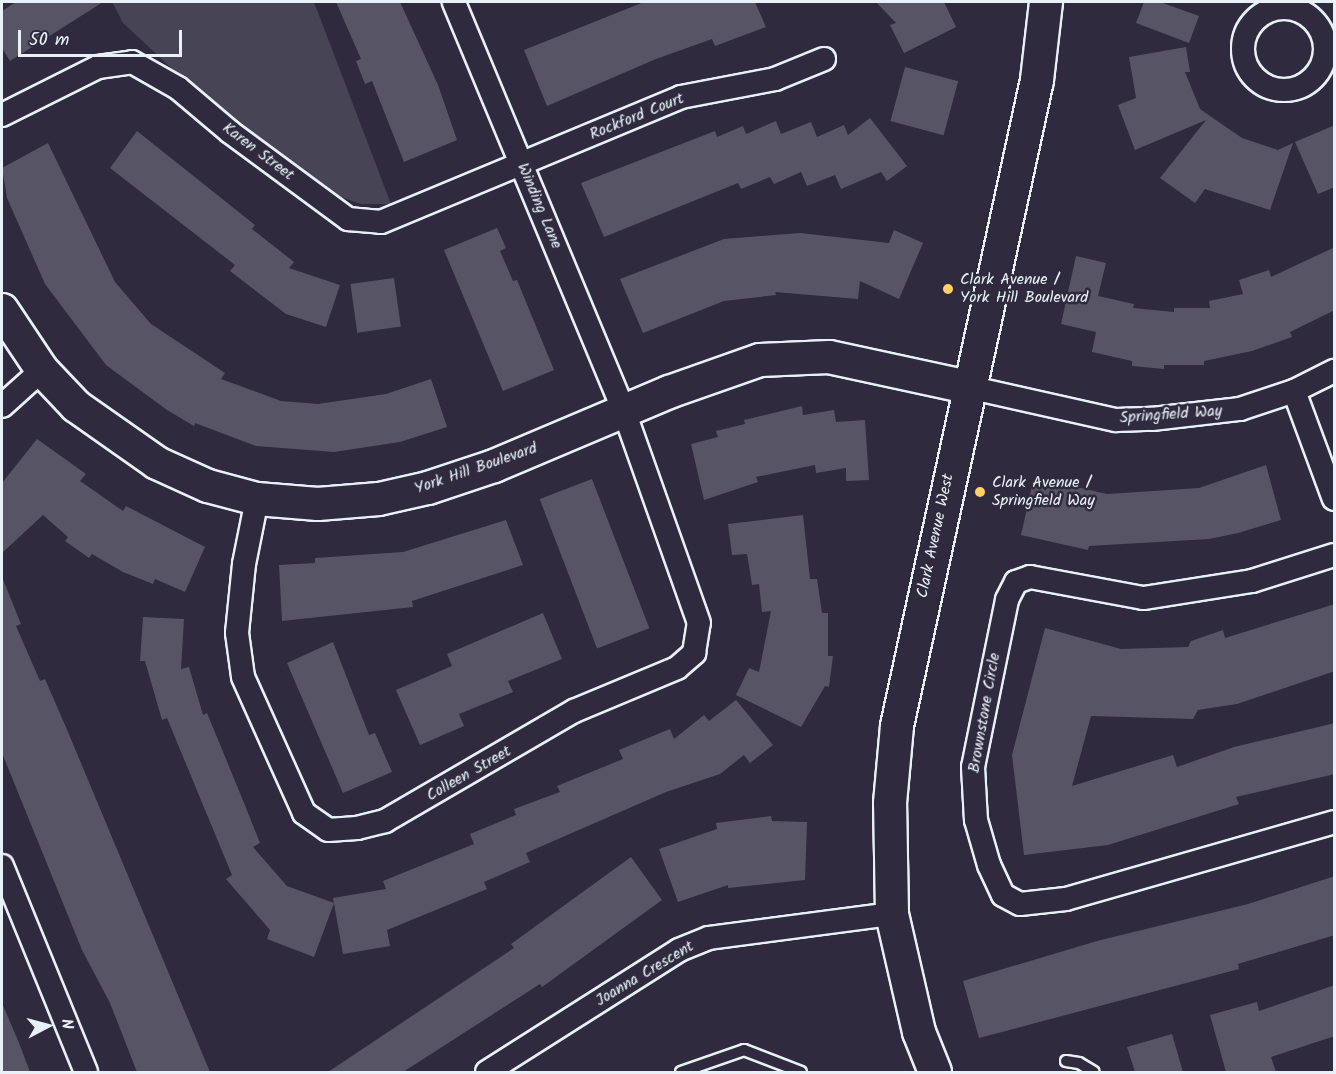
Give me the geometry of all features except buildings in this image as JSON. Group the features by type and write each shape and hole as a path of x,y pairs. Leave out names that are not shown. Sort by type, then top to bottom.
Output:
{"street":[{"name":"Winding Lane","path":"454,2 624,411"},
{"name":"Clark Avenue West","path":"935,1072 919,1032 892,914 890,803 897,726 968,387 1037,80 1046,2"},
{"name":"Rockford Court","path":"522,164 681,97 774,79 824,59"},
{"name":"Karen Street","path":"2,115 98,67 132,62 178,88 230,132 348,219 381,222 522,164"},
{"name":"York Hill Boulevard","path":"2,310 42,370 76,406 157,463 208,486 257,500 318,504 379,499 428,488 494,466 624,411 760,360 795,356 829,357 968,387"},
{"path":"2,406 42,370"},
{"name":"Springfield Way","path":"968,387 1116,420 1217,414 1294,391 1335,371"},
{"path":"1294,391 1335,499"},
{"name":"Colleen Street","path":"257,500 244,564 237,633 243,677 304,813 328,830 357,828 385,820 574,711 677,668 694,653 699,622 624,411"},
{"name":"Brownstone Circle","path":"1335,555 1252,581 1143,598 1030,577 1016,582 1007,600 973,767 976,820 989,865 1004,895 1020,904 1066,899 1335,822"},
{"path":"2,866 86,1072"},
{"name":"Joanna Crescent","path":"487,1072 679,950 709,938 892,914"}],"lane":[{"path":"681,1072 744,1050 801,1072"},
{"path":"1066,1061 1079,1063 1094,1072"}],"shaded area":[{"path":"112,2 314,2 391,204 361,204 335,195 197,92 123,23"}],"place":[{"name":"Clark Avenue / York Hill Boulevard","path":"948,289"},
{"name":"Clark Avenue / Springfield Way","path":"980,492"}]}
